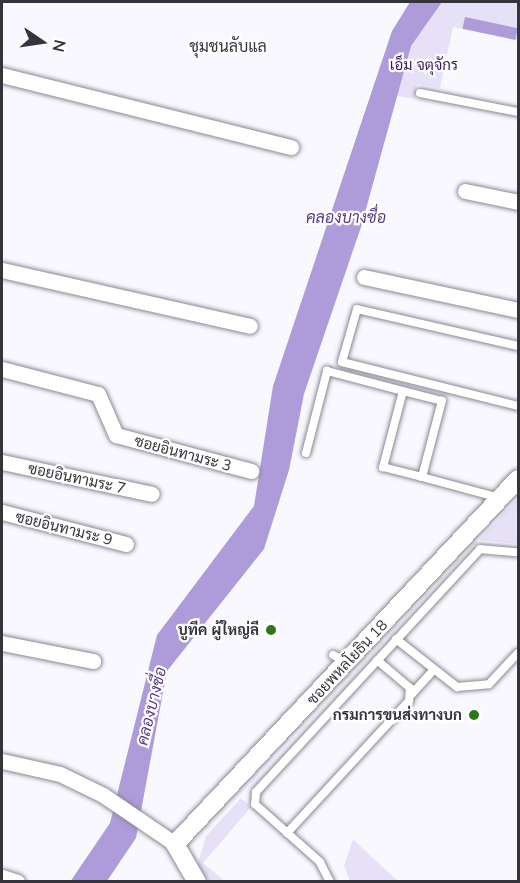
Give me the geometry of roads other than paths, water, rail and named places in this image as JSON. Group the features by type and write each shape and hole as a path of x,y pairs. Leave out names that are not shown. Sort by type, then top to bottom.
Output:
{"street":[{"path":"2,75 291,147"},
{"path":"465,191 519,202"},
{"path":"2,270 250,326"},
{"path":"364,278 519,310"},
{"name":"ซอยอินทามระ 3","path":"2,369 98,394 116,435 251,471"},
{"name":"ซอยอินทามระ 7","path":"2,462 152,494"},
{"name":"ซอยพหลโยธิน 18","path":"175,844 340,658 519,479"},
{"name":"ซอยอินทามระ 9","path":"2,512 126,544"},
{"path":"2,643 93,661"},
{"path":"2,761 60,774 103,795 140,823 175,844 197,882"},
{"path":"2,877 17,882"}],"lane":[{"path":"420,93 519,112"},
{"path":"519,346 357,309 342,362 519,406"},
{"path":"306,453 327,371 442,401 422,477"},
{"path":"403,391 383,467 501,498"},
{"path":"330,882 320,862 287,833 253,797 480,549 519,552"},
{"path":"396,639 445,683 474,689 489,684 519,653"},
{"path":"377,660 411,695"},
{"path":"287,833 432,672"}],"water":[{"name":"คลองบางซื่อ","path":"410,2 442,2 411,46 361,227 304,394 289,470 264,549 167,671 136,838 107,881 70,882 110,823 157,635 254,506 273,386 392,31"},
{"path":"465,17 518,28 515,40 463,29"}],"place":[{"name":"บูทีค ผู้ใหญ่ลี","path":"271,630"},
{"name":"กรมการขนส่งทางบก","path":"474,715"}],"district":[{"name":"ชุมชนลับแล","path":"228,46"}],"park label":[{"name":"เอ็ม จตุจักร","path":"424,65"}]}
